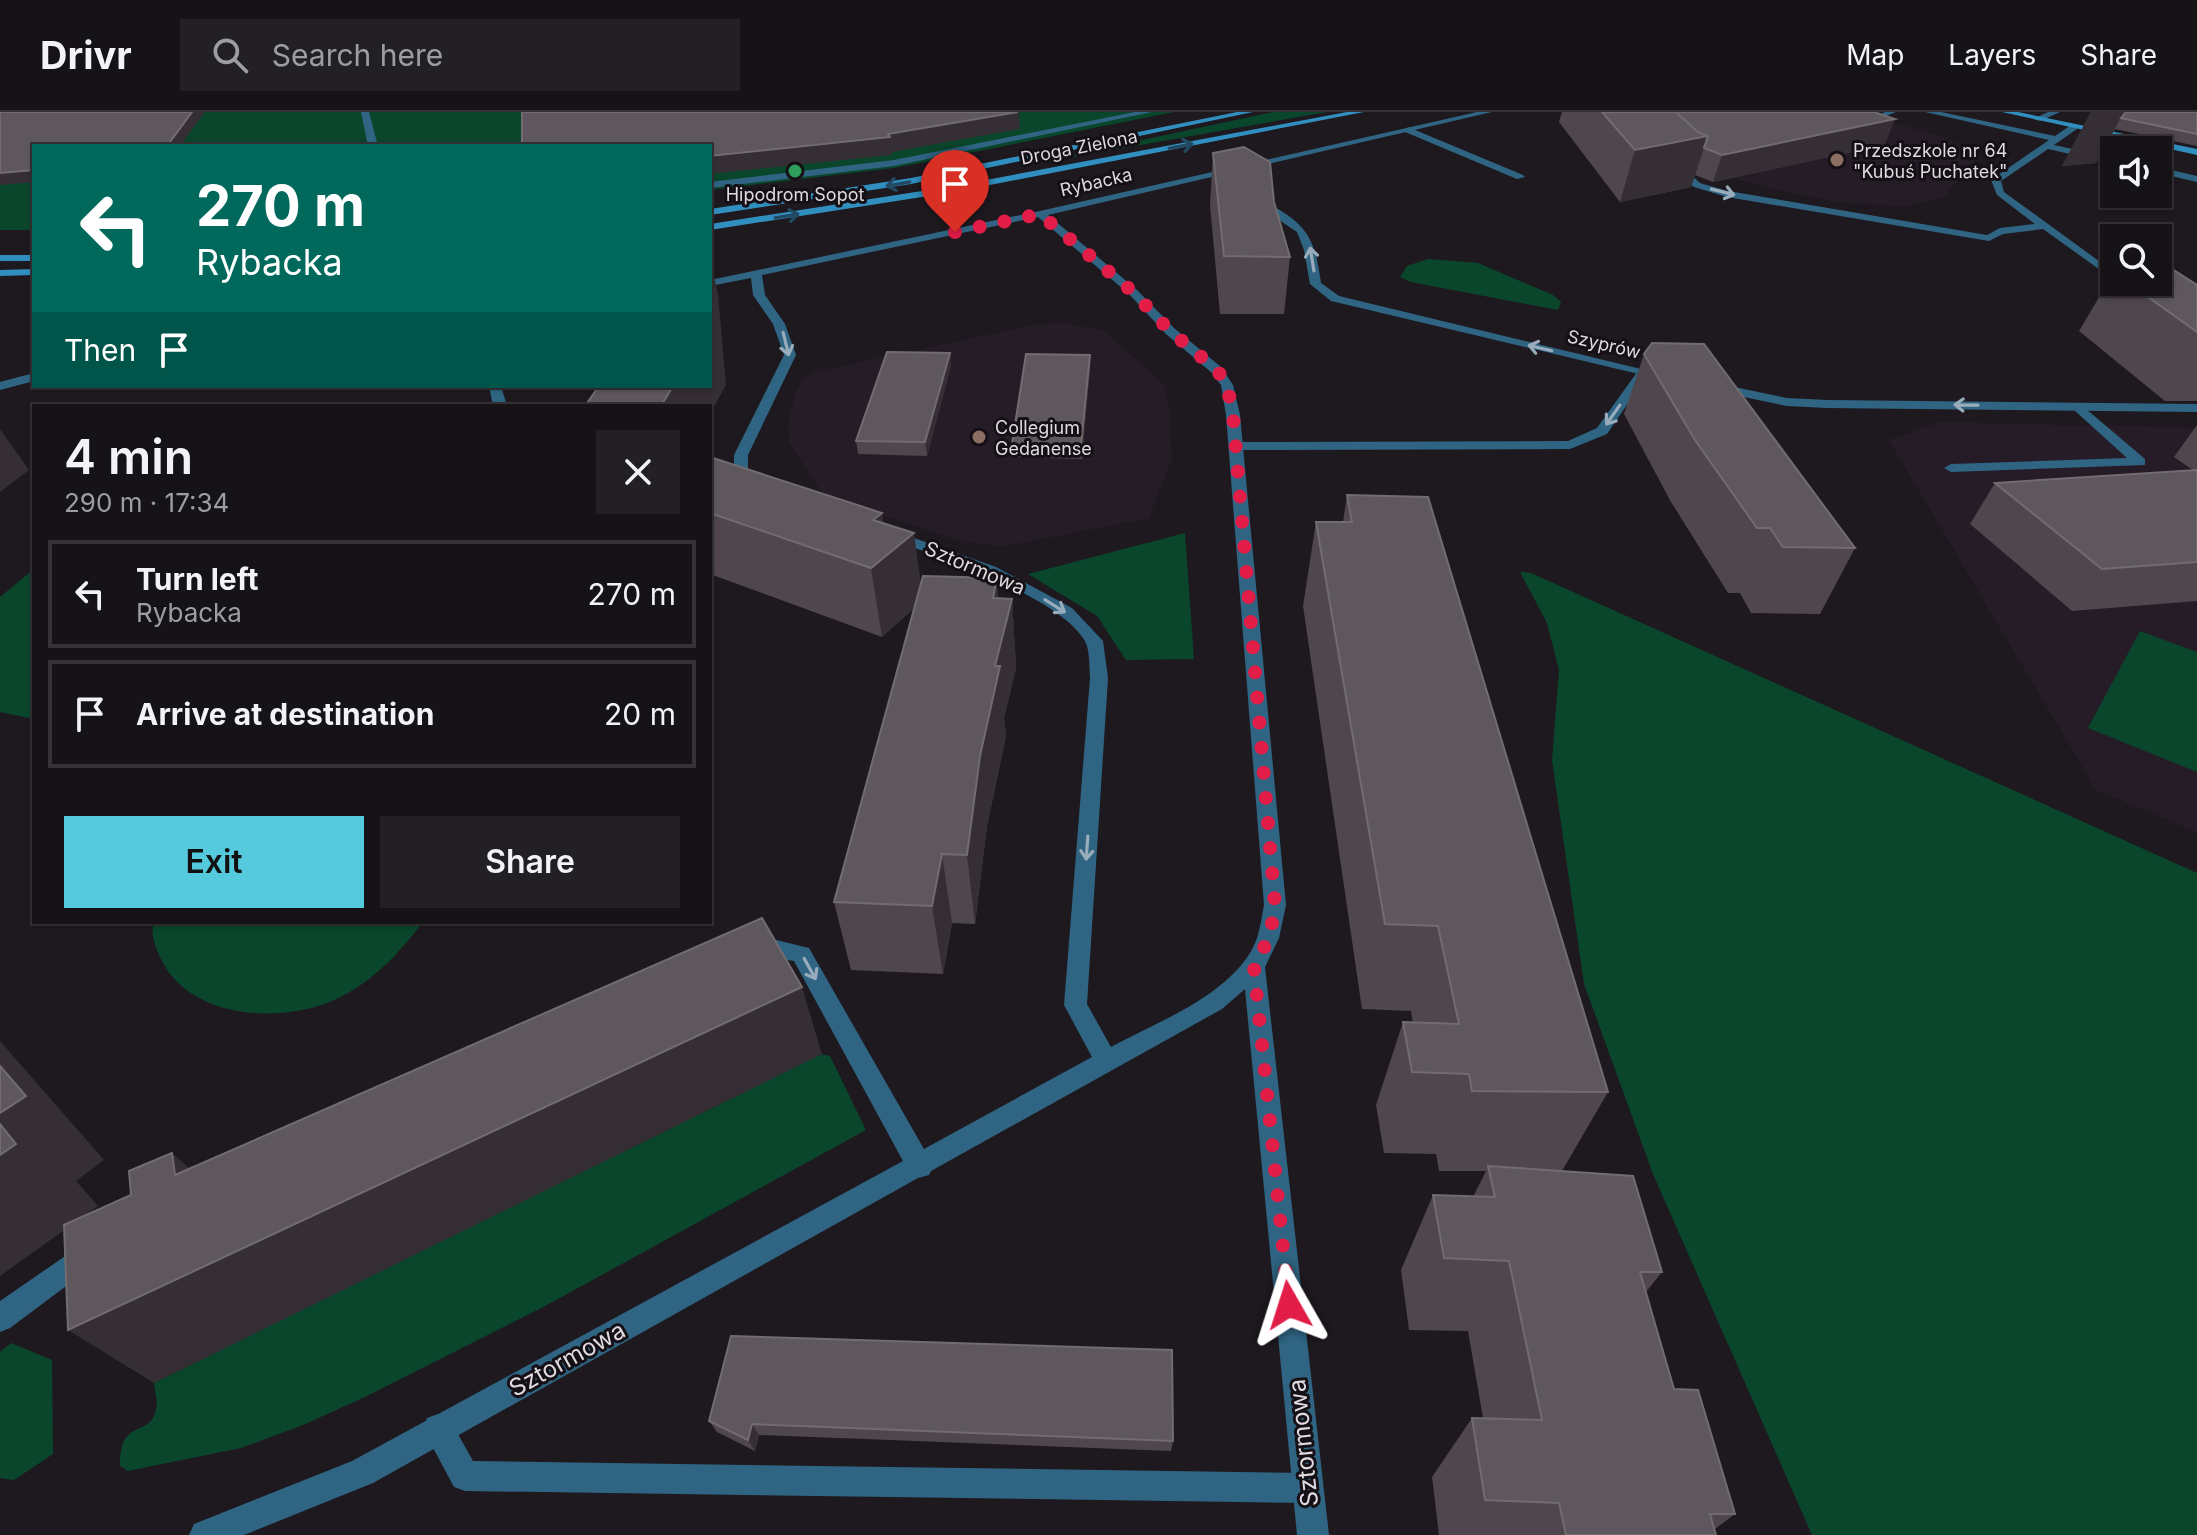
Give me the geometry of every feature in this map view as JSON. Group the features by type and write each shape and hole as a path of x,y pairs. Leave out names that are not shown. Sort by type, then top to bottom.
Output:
{"street":[{"path":"365,112 364,121 372,144"},
{"path":"712,185 894,163 1148,112"},
{"name":"Droga Zielona","path":"712,212 926,179 1249,112"},
{"name":"Droga Zielona","path":"712,227 954,189 1360,112"},
{"name":"Rybacka","path":"712,283 1040,214 1488,112"},
{"path":"1864,120 1892,112"},
{"path":"1929,112 2056,139"},
{"path":"2006,112 2197,152"},
{"path":"2037,119 2056,112"},
{"path":"2074,127 1996,180 2000,193 2100,267"},
{"path":"1408,130 1520,177"},
{"path":"2046,146 2100,158"},
{"path":"1663,152 1687,179 1727,194 1989,238 2000,231 2044,226"},
{"path":"2172,173 2197,179"},
{"path":"1213,174 1226,182"},
{"name":"Szyprów","path":"1239,190 1301,229 1309,239 1316,284 1335,299 1672,378"},
{"name":"Sztormowa","path":"205,1535 362,1472 920,1167 1214,1002 1254,968 1270,935 1275,905 1236,446 1227,385 1217,370 1170,331 1133,292 1040,214"},
{"path":"0,258 32,258"},
{"path":"0,273 32,272"},
{"path":"756,274 759,295 779,324 790,348 790,355 741,455 741,473 755,485 770,491"},
{"path":"1236,446 1570,445 1602,431 1644,371"},
{"path":"0,386 32,378"},
{"path":"1701,384 1787,402 2197,408"},
{"path":"1951,468 2140,462 2079,407"},
{"name":"Sztormowa","path":"873,528 990,570 1027,588 1066,612 1094,641 1099,678 1075,1005 1106,1060"},
{"path":"732,952 760,945 801,954 920,1167"},
{"name":"Sztormowa","path":"1254,968 1313,1535"},
{"path":"0,1318 112,1236"},
{"path":"438,1429 465,1476 1308,1488"}],"shaded area":[{"name":"Przedszkole nr 64 \"Kubuś Puchatek\"","path":"1809,112 1875,118 1935,134 1965,147 1973,154 1974,162 1944,197 1906,206 1844,203 1767,188 1725,176"},
{"name":"Collegium Gedanense","path":"1064,323 1104,331 1164,384 1169,408 1172,459 1149,518 1001,547 957,540 832,499 820,490 789,442 788,423 795,394 804,378 814,372 1034,325"},
{"path":"1940,422 2197,428 2197,832 2096,790 1889,440"}],"green space":[{"name":"Hipodrom Sopot","path":"0,112 1174,112 894,168 712,190 712,144 32,144 32,230 0,230"},
{"path":"1273,112 1327,112 1016,167"},
{"path":"1428,259 1478,263 1553,295 1561,302 1558,310 1411,282 1400,277 1407,266"},
{"path":"1185,533 1194,659 1126,660 1097,616 1028,574"},
{"path":"32,571 32,719 0,712 0,597"},
{"path":"1520,572 1531,573 2197,873 2197,1535 1812,1535 1653,1174 1584,984 1552,760 1559,670 1547,623"},
{"path":"2140,631 2197,652 2197,772 2088,728"},
{"path":"421,924 376,974 348,993 315,1007 272,1013 227,1009 187,991 172,976 160,957 153,926"},
{"path":"822,1054 830,1056 866,1130 547,1305 303,1425 241,1448 128,1471 120,1466 125,1440 147,1424 156,1410 154,1383"},
{"path":"11,1343 52,1360 53,1454 14,1480 0,1478 0,1352"}],"building":[{"path":"0,112 192,112 168,144 32,144 32,170 0,173"},
{"path":"522,112 1018,112 888,134 890,137 712,156 712,144 522,144"},
{"path":"1602,112 1676,112 1698,132 1708,136 1635,150"},
{"path":"1676,112 1874,112 1895,119 1722,155 1704,148 1708,136 1698,132"},
{"path":"2126,112 2197,112 2197,134 2121,118"},
{"path":"1244,147 1270,162 1274,202 1290,257 1224,256 1213,153"},
{"path":"2172,269 2197,285 2197,332 2147,296 2172,296"},
{"path":"1652,343 1704,344 1855,548 1783,547 1770,528 1757,528 1695,440 1644,354"},
{"path":"887,352 950,353 925,442 856,441"},
{"path":"1026,354 1090,355 1081,445 1012,444"},
{"path":"598,388 672,388 662,404 586,404"},
{"path":"712,458 882,513 873,520 914,533 871,568 712,514"},
{"path":"2197,470 2197,562 2102,569 1995,483"},
{"path":"1347,495 1428,497 1608,1092 1472,1091 1469,1074 1412,1072 1403,1022 1459,1024 1438,926 1385,924 1316,522 1352,522"},
{"path":"923,576 997,578 993,598 1012,599 995,666 1000,666 980,756 967,855 942,854 932,906 834,902"},
{"path":"762,918 802,987 68,1330 64,1225 131,1195 129,1171 172,1153 175,1175"},
{"path":"0,1066 26,1096 0,1113"},
{"path":"0,1124 16,1144 0,1155"},
{"path":"1488,1166 1633,1176 1662,1272 1640,1272 1674,1389 1698,1390 1735,1514 1710,1514 1716,1535 1566,1535 1559,1503 1485,1500 1472,1418 1542,1420 1509,1261 1444,1258 1433,1195 1495,1197"},
{"path":"731,1336 1172,1350 1173,1441 752,1424 748,1440 709,1421"}],"place":[{"name":"Przedszkole nr 64 \"Kubuś Puchatek\"","path":"1837,160"},
{"name":"Hipodrom Sopot","path":"795,171"},
{"name":"Collegium Gedanense","path":"979,437"}],"route":[{"path":"955,232 1040,214 1133,292 1170,331 1217,370 1227,385 1233,415 1275,905 1270,935 1254,968 1289,1305"}]}
